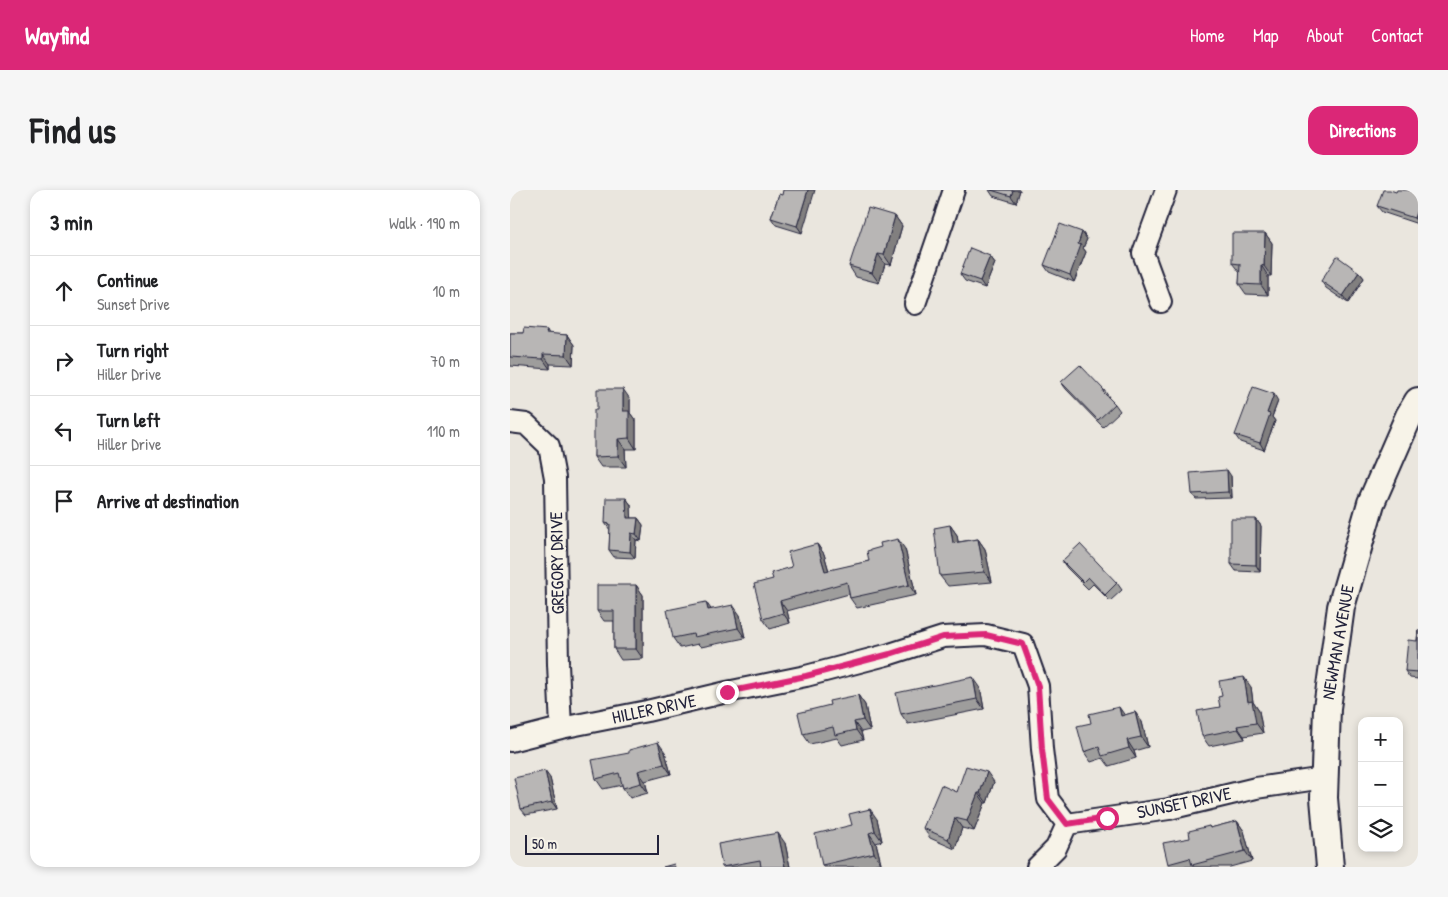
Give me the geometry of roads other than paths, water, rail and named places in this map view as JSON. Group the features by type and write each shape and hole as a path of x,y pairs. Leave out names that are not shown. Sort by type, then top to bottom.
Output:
{"main road":[{"name":"NEWMAN AVENUE","path":"1330,867 1324,778 1327,708 1341,607 1371,502 1409,416 1418,401"}],"street":[{"path":"915,304 954,190"},
{"path":"1161,302 1143,253 1166,190"},
{"name":"GREGORY DRIVE","path":"510,422 526,424 549,446 555,478 561,728"},
{"name":"HILLER DRIVE","path":"510,741 561,728 806,676 890,654 943,637 986,635 1023,644 1038,686 1042,749 1048,799 1067,824"},
{"name":"SUNSET DRIVE","path":"1067,824 1169,809 1256,788 1324,778"},
{"path":"1037,867 1056,848 1067,824"}]}
